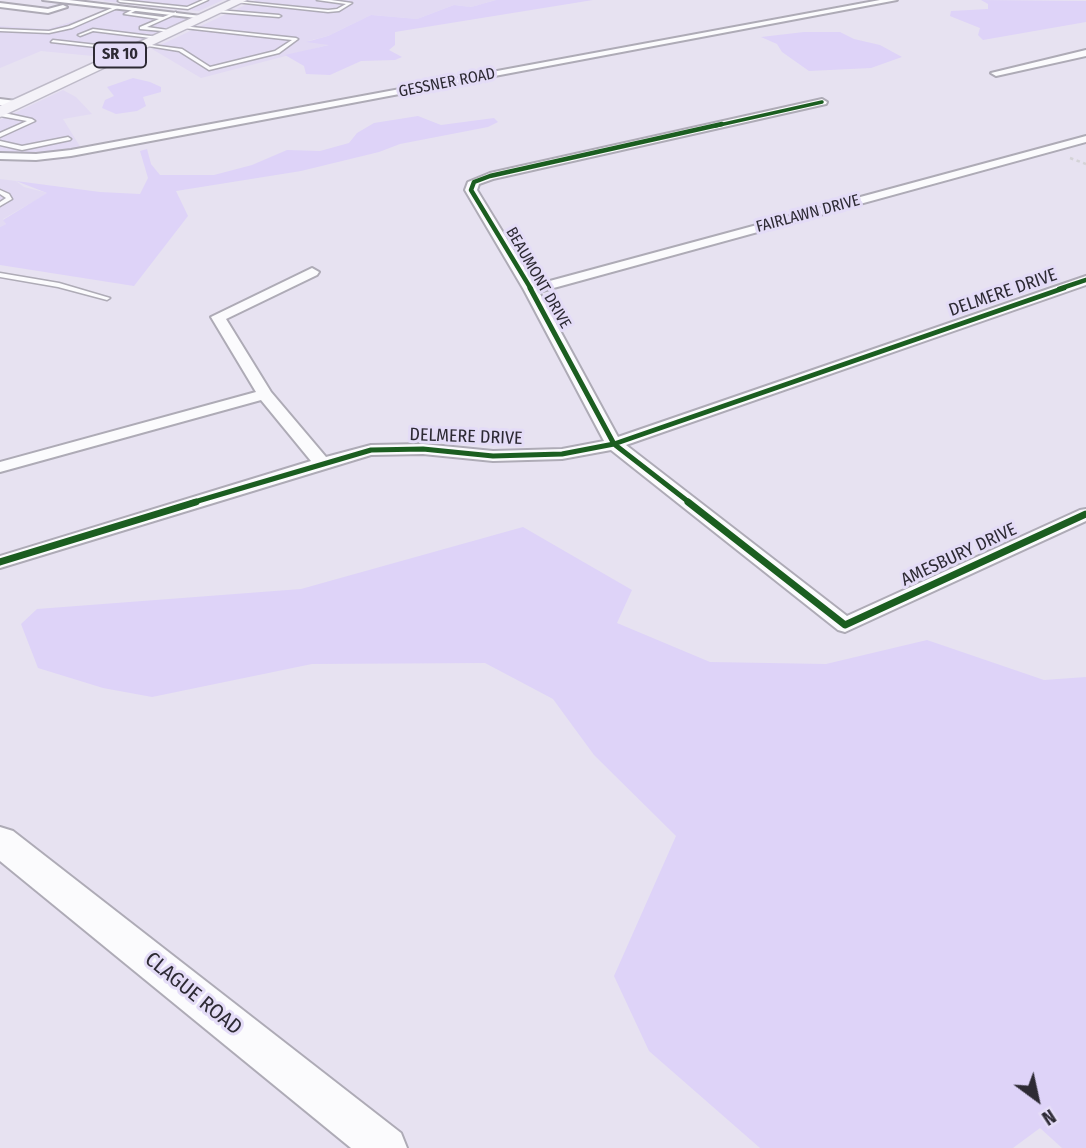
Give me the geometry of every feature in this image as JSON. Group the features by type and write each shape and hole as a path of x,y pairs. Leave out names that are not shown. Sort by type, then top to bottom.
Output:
{"main road":[{"name":"SR 10","path":"0,113 239,1"},
{"name":"CLAGUE ROAD","path":"0,841 385,1148"}],"street":[{"path":"47,0 120,4 175,13 212,14"},
{"name":"GESSNER ROAD","path":"0,156 36,157 71,153 893,0"},
{"path":"0,5 48,10 74,3"},
{"path":"996,73 1086,53"},
{"path":"0,102 16,104"},
{"name":"BEAUMONT DRIVE","path":"822,102 491,176 474,182 471,190 531,290 614,444 845,625"},
{"name":"FAIRLAWN DRIVE","path":"531,290 1086,139"},
{"path":"312,272 218,317 265,394 322,463"},
{"name":"DELMERE DRIVE","path":"0,562 371,450 422,449 493,456 562,454 614,444 1086,280"},
{"path":"0,467 265,394"},
{"name":"AMESBURY DRIVE","path":"845,625 1086,514"}],"lane":[{"path":"148,0 125,14 164,18"},
{"path":"135,7 188,8 206,0"},
{"path":"239,1 328,11 338,10 350,3 319,0"},
{"path":"0,30 49,32 70,27 120,4"},
{"path":"172,32 142,28 175,13"},
{"path":"212,14 279,16"},
{"path":"53,41 180,50 209,69 277,52 296,39 93,30 80,35"},
{"path":"0,113 33,121 0,135"},
{"path":"2,145 22,148 68,139"},
{"path":"0,192 9,199 0,204"},
{"path":"0,275 59,285 107,298"}],"shaded area":[{"path":"223,0 199,11 103,1"},
{"path":"256,0 496,0 471,7 454,5 417,19 371,15 328,36 308,41 332,44 201,78 152,49"},
{"path":"496,0 593,0 395,32 395,45 389,50 402,57 395,60 361,61 330,75 306,74 304,66 285,55 329,45 306,42 328,36 371,15 417,19 454,5 471,7"},
{"path":"981,0 1086,1 1086,22 983,40 978,35 980,28 950,16 951,11 988,9 988,4"},
{"path":"103,7 188,19 103,57 41,51 0,68 0,26 48,29 103,12 106,9"},
{"path":"804,32 840,32 854,39 880,45 902,57 871,68 809,71 782,52 777,44 761,37"},
{"path":"133,78 161,87 161,92 143,97 146,106 137,111 116,114 102,108 105,100 114,96 107,87"},
{"path":"63,90 76,97 92,114 63,119 81,148 32,155 0,152 0,120"},
{"path":"418,116 441,125 494,118 498,122 488,127 400,144 379,152 301,171 176,191 188,216 134,286 0,265 0,227 6,224 3,220 47,193 16,181 100,192 140,194 148,178 140,151 147,149 151,164 160,175 214,175 252,165 287,150 320,151 349,143 357,133 374,123"},
{"path":"0,179 16,181 24,187 48,193 3,219 6,224 0,227"},
{"path":"523,527 632,590 617,623 710,662 826,664 927,640 1044,680 1086,677 1086,1148 1062,1148 1040,1128 1013,1148 760,1148 649,1051 614,976 676,836 594,755 553,699 485,663 312,664 152,697 103,688 38,668 21,624 37,609 301,589"}],"cycle path":[{"path":"822,102 490,176 474,182 471,190 531,290 614,444 845,625 1086,514"},
{"path":"0,562 371,450 423,449 493,456 562,454 614,444 1086,280"}]}
